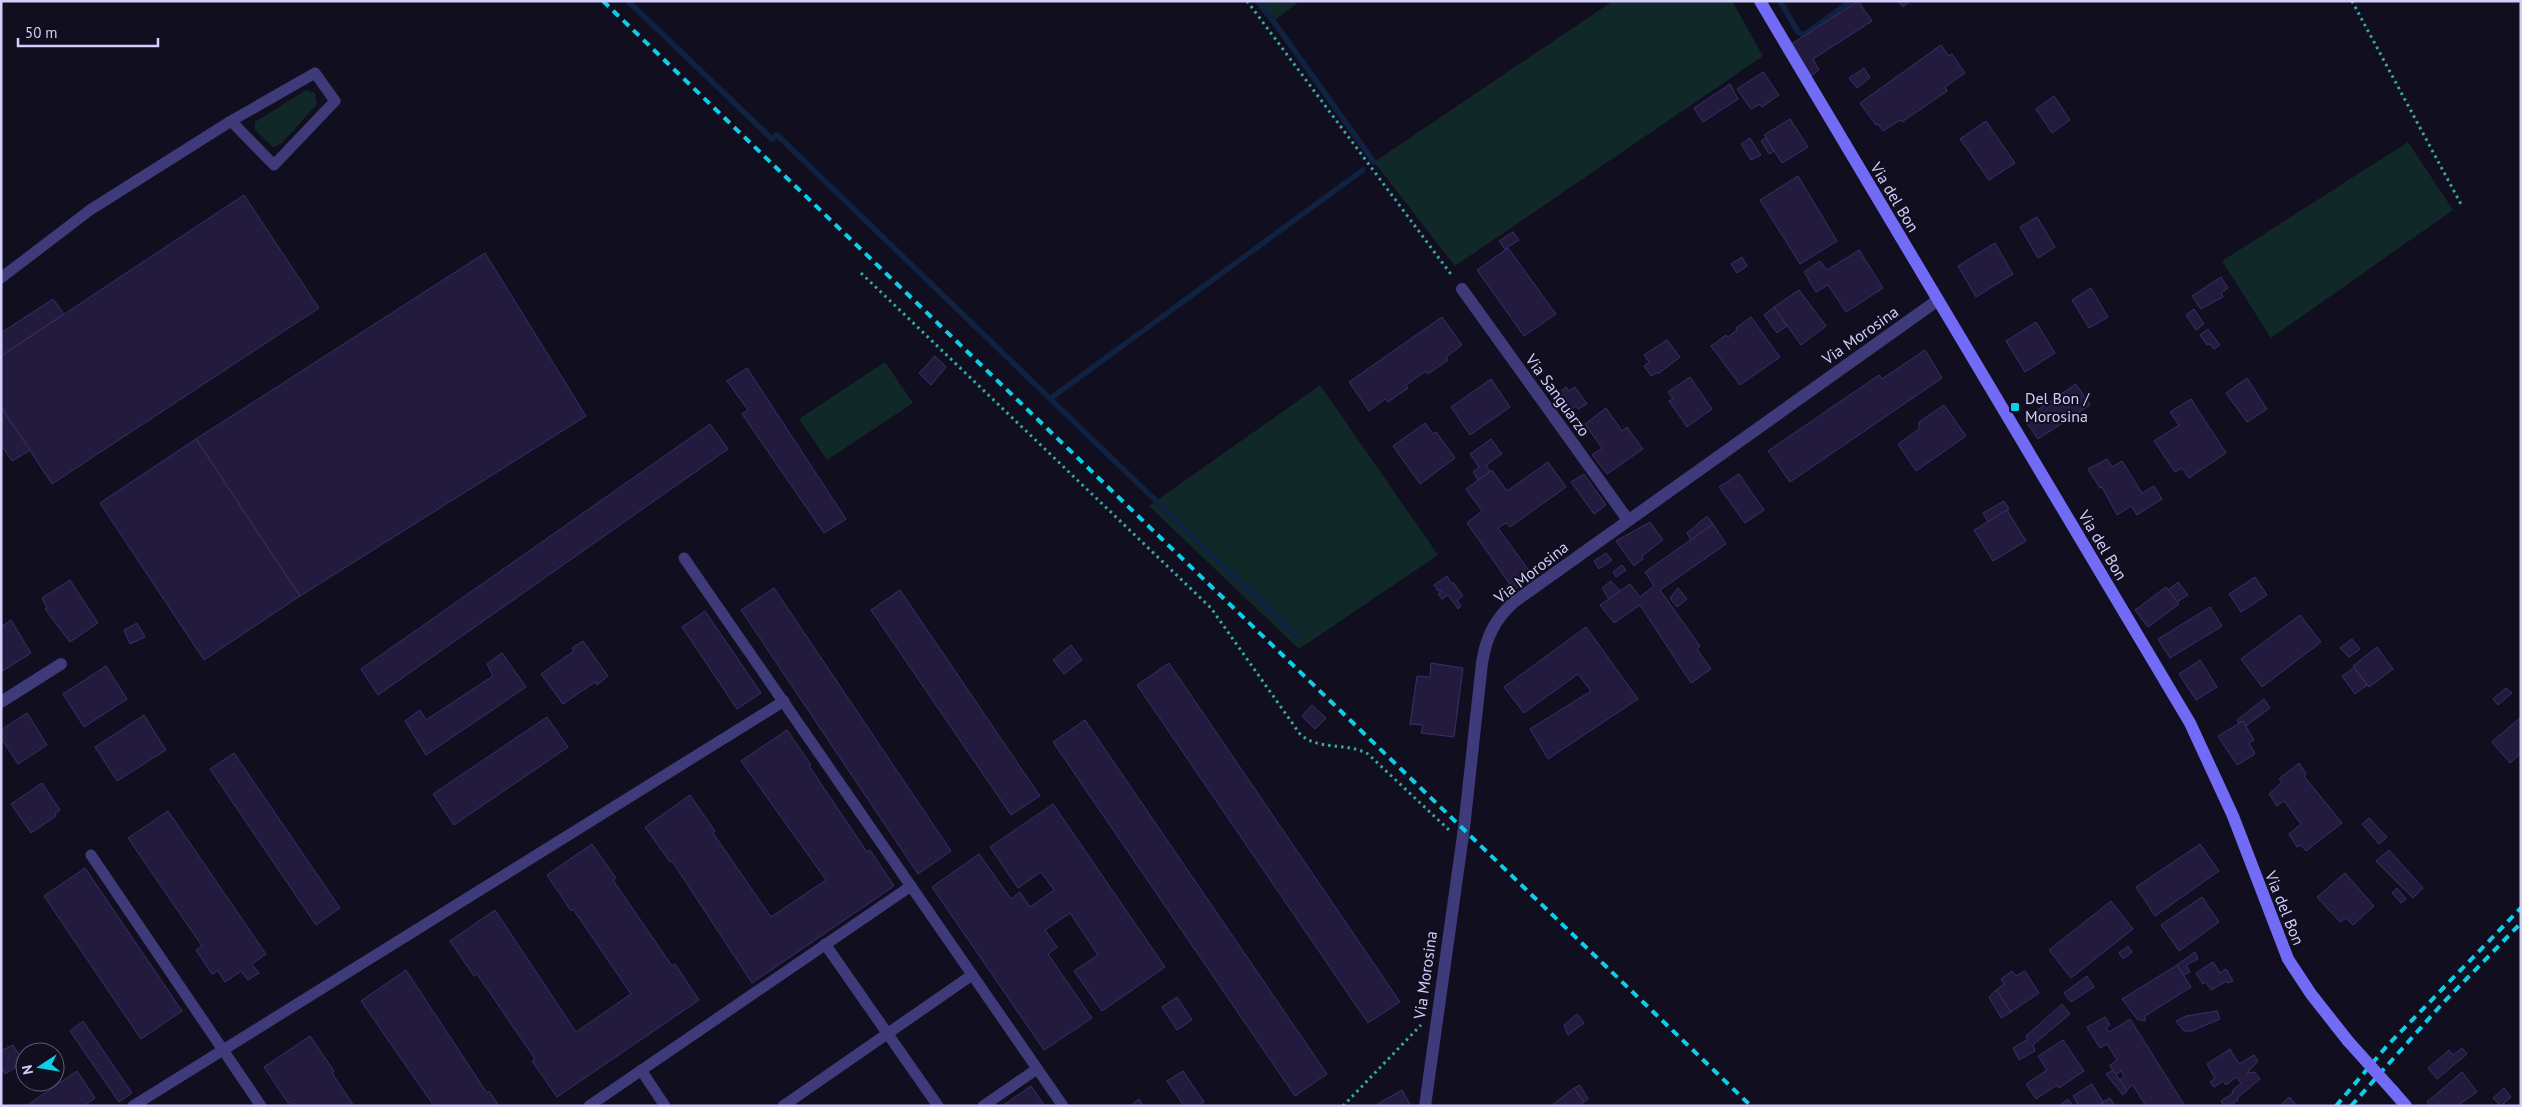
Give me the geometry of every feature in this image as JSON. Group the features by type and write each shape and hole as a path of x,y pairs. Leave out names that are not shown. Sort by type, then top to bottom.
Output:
{"street":[{"name":"Via del Bon","path":"1760,1 2190,723 2233,816 2288,959 2311,994 2348,1041 2406,1106"},
{"name":"Via Sanguarzo","path":"1462,289 1628,520"},
{"name":"Via Morosina","path":"1424,1106 1462,843 1482,663 1485,643 1492,628 1503,612 1514,602 1938,300"},
{"path":"1,702 60,664"}],"lane":[{"path":"1,278 90,210 231,121 315,73 335,101 274,165 231,121"},
{"path":"684,558 1062,1106"},
{"path":"132,1106 784,702"},
{"path":"90,854 261,1106"},
{"path":"589,1106 911,886"},
{"path":"825,944 938,1106"},
{"path":"783,1106 972,975"},
{"path":"983,1106 1037,1069"},
{"path":"642,1070 666,1106"}],"path":[{"path":"1247,1 1462,289"},
{"path":"2352,1 2462,206"},
{"path":"861,273 1211,608 1300,734 1314,743 1352,747 1368,754 1462,843"},
{"path":"1343,1106 1437,1008"}],"green space":[{"path":"1254,1 1300,1 1271,23"},
{"path":"1613,1 1732,1 1763,56 1455,266 1374,162"},
{"path":"306,90 315,93 317,104 281,144 273,147 255,130 255,122"},
{"path":"2408,142 2453,210 2271,338 2222,261"},
{"path":"885,362 913,403 827,460 799,419"},
{"path":"1320,385 1438,555 1299,649 1149,506"}],"building":[{"path":"1858,1 1872,21 1813,59 1819,70 1811,76 1790,45"},
{"path":"1898,1 1910,1 1903,7"},
{"path":"1941,45 1949,56 1952,54 1965,73 1945,87 1947,91 1902,122 1900,120 1883,131 1878,124 1876,125 1860,103"},
{"path":"1864,68 1870,78 1857,88 1849,78"},
{"path":"1763,72 1779,95 1762,107 1760,104 1751,109 1737,89"},
{"path":"1730,84 1738,99 1703,122 1694,108"},
{"path":"2054,96 2070,120 2052,133 2036,109"},
{"path":"1790,119 1808,147 1782,163 1764,135"},
{"path":"1986,121 2015,163 1989,180 1960,139"},
{"path":"1750,138 1761,155 1751,160 1741,144"},
{"path":"1766,138 1774,151 1769,154 1761,141"},
{"path":"1798,176 1837,241 1800,264 1760,200"},
{"path":"244,195 319,308 52,484 1,407 1,356"},
{"path":"2037,217 2055,247 2038,258 2020,227"},
{"path":"1513,232 1519,240 1505,249 1499,241"},
{"path":"1995,243 2013,274 1976,297 1958,266"},
{"path":"1508,248 1556,314 1524,336 1477,270"},
{"path":"1859,250 1883,288 1846,312 1828,285 1816,292 1804,272 1820,261 1827,270"},
{"path":"485,253 586,416 300,596 196,439"},
{"path":"1742,257 1747,266 1737,273 1731,264"},
{"path":"2221,277 2228,288 2221,293 2223,297 2201,309 2192,296"},
{"path":"2091,288 2108,317 2089,328 2072,300"},
{"path":"1799,290 1826,326 1801,345 1774,307"},
{"path":"53,299 64,314 1,356 1,333"},
{"path":"1774,307 1787,326 1777,333 1764,315"},
{"path":"2194,309 2204,324 2196,330 2186,315"},
{"path":"1442,317 1462,345 1446,357 1448,360 1428,374 1426,371 1406,385 1408,388 1388,402 1385,399 1369,411 1349,382"},
{"path":"1751,317 1780,357 1740,385 1711,346 1726,335 1728,337 1737,330 1736,328"},
{"path":"2036,322 2055,353 2025,372 2006,341"},
{"path":"2208,329 2220,345 2214,349 2210,344 2207,345 2200,335"},
{"path":"1667,340 1680,357 1658,374 1658,372 1651,376 1644,366 1649,362 1644,355"},
{"path":"1925,350 1942,378 1790,482 1768,451 1879,375 1882,379"},
{"path":"935,356 946,367 931,385 919,373"},
{"path":"747,368 846,519 824,533 742,414 748,410 727,381"},
{"path":"1690,377 1712,409 1687,427 1669,401 1673,399 1668,392"},
{"path":"2247,378 2267,409 2247,422 2226,393"},
{"path":"1491,379 1510,407 1470,435 1451,407"},
{"path":"2076,384 2090,405 2038,439 2024,419"},
{"path":"1566,387 1569,391 1575,387 1587,404 1578,409 1576,406 1567,412 1555,396"},
{"path":"2191,399 2226,453 2189,478 2182,468 2175,472 2154,441 2179,425 2170,412"},
{"path":"1944,405 1966,436 1916,471 1898,444 1919,429 1919,422"},
{"path":"1,407 30,450 12,461 1,445"},
{"path":"1606,408 1622,431 1627,427 1643,449 1607,474 1592,455 1602,448 1585,424"},
{"path":"1425,423 1433,434 1436,432 1455,458 1420,484 1393,446"},
{"path":"710,424 728,449 378,695 361,669"},
{"path":"196,439 300,596 204,660 100,503"},
{"path":"1491,439 1502,454 1486,465 1490,472 1478,480 1473,472 1479,467 1470,454"},
{"path":"2107,459 2112,467 2122,461 2142,493 2154,486 2162,499 2137,515 2131,506 2117,515 2102,487 2100,488 2088,469"},
{"path":"1548,462 1566,487 1510,527 1506,523 1498,528 1533,576 1514,590 1467,523 1482,511 1466,489 1492,470 1507,491"},
{"path":"1584,474 1606,505 1594,514 1571,482"},
{"path":"1739,474 1764,510 1745,523 1719,487"},
{"path":"2004,501 2009,509 1988,522 1983,513"},
{"path":"2007,510 2026,541 1993,561 1974,530"},
{"path":"1707,516 1713,524 1691,540 1687,533"},
{"path":"1650,522 1663,540 1642,556 1643,559 1634,566 1616,541"},
{"path":"1713,524 1726,544 1660,590 1700,646 1697,649 1711,669 1691,683 1640,605 1614,623 1600,605 1630,584 1640,597 1654,586 1645,572"},
{"path":"1606,553 1612,560 1599,569 1594,561"},
{"path":"1622,565 1626,570 1616,577 1613,572"},
{"path":"1447,576 1463,596 1457,600 1461,606 1458,609 1448,595 1442,599 1438,594 1443,590 1438,591 1434,585"},
{"path":"2255,577 2267,595 2241,612 2229,594"},
{"path":"70,580 98,623 70,642 45,609 47,608 42,598"},
{"path":"1611,581 1620,591 1609,599 1602,588"},
{"path":"2178,582 2188,595 2177,602 2168,590"},
{"path":"2166,587 2179,604 2148,627 2135,610"},
{"path":"774,588 951,851 918,874 741,610"},
{"path":"1678,588 1687,599 1677,607 1670,598"},
{"path":"900,590 1040,796 1011,815 871,610"},
{"path":"2210,607 2222,626 2170,658 2158,639"},
{"path":"705,611 761,693 737,709 682,627"},
{"path":"2300,615 2321,642 2262,687 2241,659"},
{"path":"11,620 31,653 1,672 1,627"},
{"path":"137,623 145,637 130,644 124,630"},
{"path":"1586,627 1638,699 1548,759 1530,729 1591,691 1578,674 1524,713 1504,687"},
{"path":"2352,639 2360,649 2349,657 2340,648"},
{"path":"583,641 608,676 597,685 595,682 563,704 541,674 574,651 572,648"},
{"path":"1071,645 1082,660 1064,674 1053,660"},
{"path":"2377,647 2393,669 2369,687 2353,666"},
{"path":"502,653 526,687 426,755 405,721 420,710 426,720 493,676 487,664"},
{"path":"2200,660 2217,687 2196,700 2179,674"},
{"path":"1169,663 1400,1002 1368,1023 1137,685"},
{"path":"1431,663 1463,668 1454,737 1421,733 1423,725 1410,724 1417,676 1430,677"},
{"path":"106,666 127,699 84,727 63,694"},
{"path":"2354,668 2367,685 2355,694 2342,676"},
{"path":"2506,688 2512,693 2498,705 2493,699"},
{"path":"2264,699 2270,708 2246,726 2243,721 2239,724 2237,720"},
{"path":"1312,705 1326,718 1315,729 1302,716"},
{"path":"27,713 47,745 18,764 1,738 1,730"},
{"path":"144,715 166,750 117,781 95,747"},
{"path":"547,717 568,747 454,825 433,794"},
{"path":"2521,717 2521,753 2510,763 2492,742"},
{"path":"1085,720 1327,1074 1295,1096 1053,742"},
{"path":"2243,721 2254,740 2249,743 2255,754 2237,765 2218,736"},
{"path":"787,730 867,852 870,850 894,886 752,983 672,861 670,862 645,827 690,795 715,831 713,833 771,917 826,880 741,761"},
{"path":"234,753 340,908 316,925 210,769"},
{"path":"2299,763 2306,774 2304,776 2342,823 2306,851 2301,845 2297,847 2289,834 2301,824 2284,801 2277,806 2269,794 2282,782 2279,779"},
{"path":"42,783 60,810 55,814 56,816 31,833 11,804"},
{"path":"1053,804 1165,967 1102,1011 1074,971 1098,955 1070,913 1045,930 1057,947 1048,954 1092,1018 1044,1050 932,887 979,854 1011,899 1020,892 1030,907 1054,890 1041,872 1018,888 990,847"},
{"path":"168,811 266,954 252,964 259,973 248,980 241,971 225,982 218,971 212,974 196,950 202,946 128,838"},
{"path":"2369,818 2387,837 2379,844 2362,824"},
{"path":"592,844 616,878 613,880 672,966 675,964 699,1000 557,1097 532,1061 535,1059 477,974 474,976 450,941 495,910 576,1032 631,994 573,909 571,911 547,875"},
{"path":"2200,844 2219,871 2155,916 2136,887"},
{"path":"2389,850 2423,888 2413,898 2376,861"},
{"path":"85,868 182,1011 141,1039 44,896"},
{"path":"2345,873 2374,906 2353,925 2346,918 2340,922 2317,897"},
{"path":"2397,888 2406,899 2401,903 2392,893"},
{"path":"2202,897 2219,922 2179,951 2161,925"},
{"path":"2111,901 2133,929 2071,978 2049,950"},
{"path":"2128,946 2132,952 2123,959 2119,953"},
{"path":"2195,952 2198,959 2186,965 2190,972 2184,975 2177,965"},
{"path":"2213,962 2220,973 2226,969 2233,981 2228,983 2227,981 2211,990 2206,982 2203,984 2196,973"},
{"path":"2177,965 2191,987 2145,1016 2145,1021 2137,1019 2122,999"},
{"path":"406,970 487,1093 489,1091 499,1106 434,1106 361,1001"},
{"path":"2012,971 2016,976 2025,971 2039,993 2011,1012 1996,990 2004,984 2001,979"},
{"path":"2087,976 2094,987 2071,1002 2064,993"},
{"path":"1996,990 2011,1012 2001,1018 1989,997"},
{"path":"1177,997 1192,1020 1177,1030 1162,1007"},
{"path":"2062,1004 2070,1014 2033,1045 2035,1051 2019,1060 2013,1048 2028,1039 2026,1036"},
{"path":"2217,1011 2220,1019 2192,1031 2184,1031 2176,1021 2186,1016"},
{"path":"1577,1014 1584,1023 1568,1035 1564,1025"},
{"path":"2105,1017 2110,1025 2106,1028 2109,1032 2130,1019 2185,1106 2146,1106 2133,1085 2126,1090 2119,1080 2124,1076 2121,1071 2115,1075 2110,1065 2117,1060 2107,1044 2100,1048 2087,1027"},
{"path":"83,1021 132,1093 119,1102 70,1031"},
{"path":"310,1036 334,1071 332,1073 354,1106 293,1106 290,1102 288,1103 264,1067"},
{"path":"2063,1040 2084,1071 2059,1088 2057,1085 2036,1099 2026,1084 2047,1070 2038,1056"},
{"path":"13,1045 15,1048 15,1068 5,1074 1,1066 1,1051"},
{"path":"2462,1048 2467,1054 2437,1079 2428,1068 2449,1050 2453,1055"},
{"path":"2230,1049 2239,1064 2254,1055 2258,1061 2247,1073 2255,1072 2260,1079 2230,1106 2224,1106 2221,1101 2233,1093 2232,1091 2241,1083 2236,1077 2226,1085 2223,1081 2214,1087 2210,1082 2215,1078 2207,1064"},
{"path":"2113,1070 2127,1091 2123,1095 2106,1074"},
{"path":"77,1071 95,1098 84,1106 26,1106 46,1092 65,1092 65,1079"},
{"path":"1183,1071 1204,1102 1198,1106 1184,1106 1167,1081"},
{"path":"2462,1072 2477,1092 2460,1104 2462,1106 2430,1106 2427,1102"},
{"path":"2092,1084 2103,1102 2097,1106 2079,1106 2073,1096"},
{"path":"1580,1085 1588,1099 1584,1102 1574,1088"},
{"path":"1031,1086 1045,1106 1002,1106"},
{"path":"1574,1088 1584,1102 1579,1106 1551,1106"},
{"path":"2504,1088 2511,1097 2501,1106 2493,1098"},
{"path":"1402,1090 1411,1106 1374,1106"},
{"path":"2289,1097 2295,1103 2293,1106 2284,1106 2282,1104"},
{"path":"2110,1098 2115,1106 2102,1106 2103,1102"},
{"path":"1139,1099 1143,1106 1130,1106"},
{"path":"2068,1099 2073,1106 2059,1106"}],"waterway":[{"path":"628,1 772,139 777,135 1296,636"},
{"path":"1259,1 1374,162"},
{"path":"1780,1 1798,32 1804,35 1851,1"},
{"path":"1051,398 1363,170"}],"railway":[{"path":"603,1 1751,1106"},
{"path":"2336,1106 2386,1047 2521,908"},
{"path":"2351,1106 2442,1004 2521,923"}],"place":[{"name":"Del Bon / Morosina","path":"2015,407"}]}
